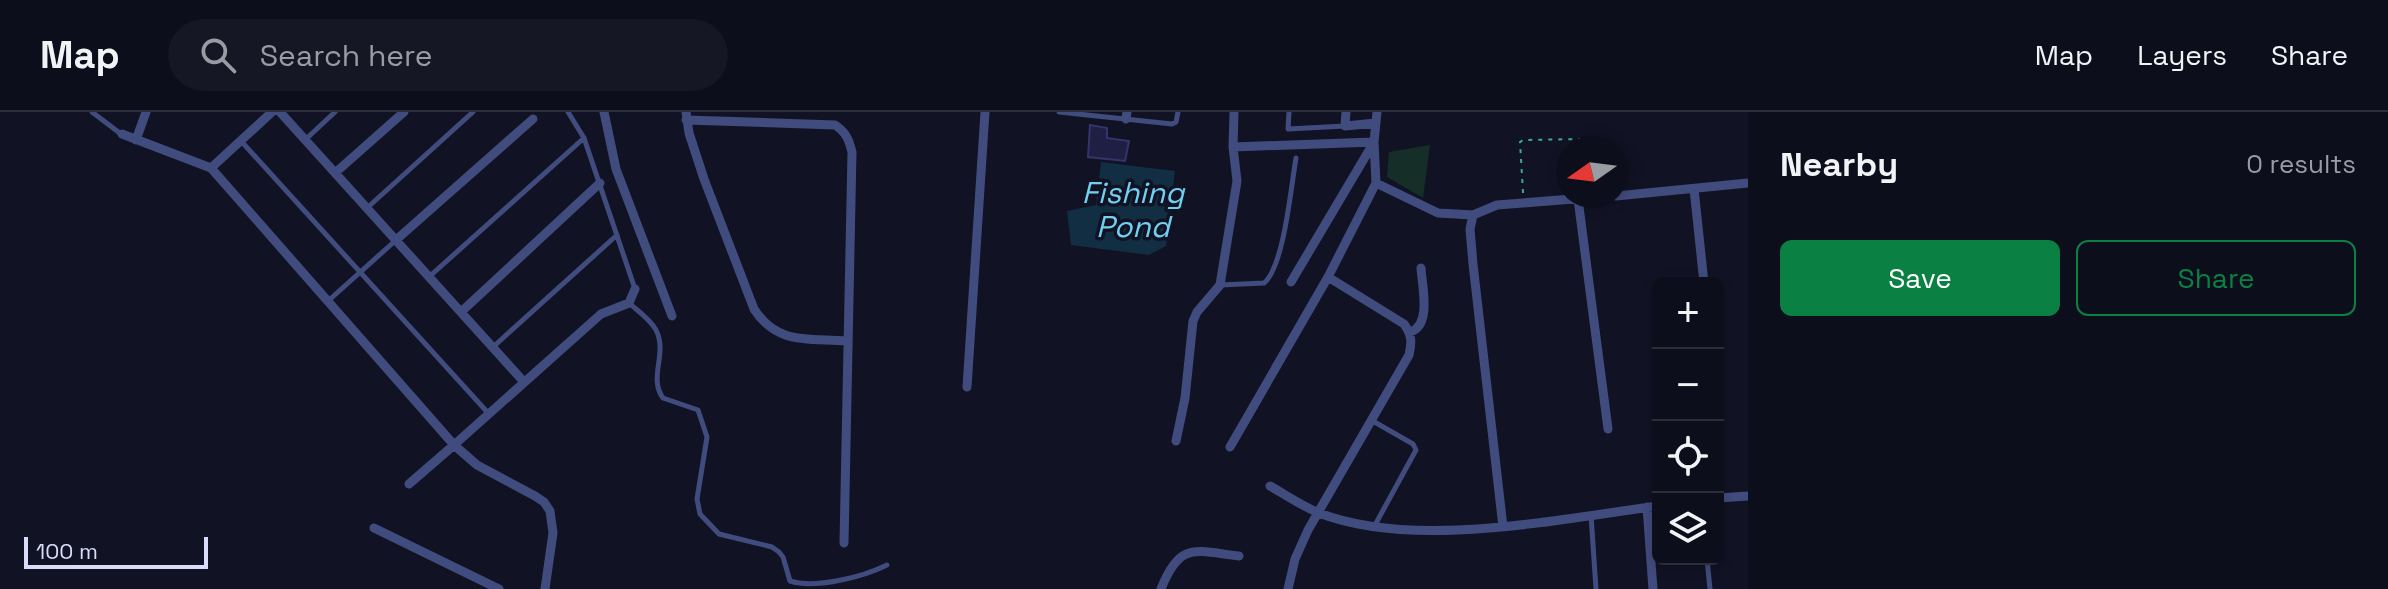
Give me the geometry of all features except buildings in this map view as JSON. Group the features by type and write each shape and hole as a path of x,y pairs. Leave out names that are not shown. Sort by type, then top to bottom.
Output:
{"street":[{"path":"136,140 146,112"},
{"path":"211,168 272,112"},
{"path":"280,112 524,382"},
{"path":"335,173 404,112"},
{"path":"604,112 616,169 672,316"},
{"path":"967,387 985,112"},
{"path":"1176,441 1185,398 1193,321 1220,285 1237,181 1233,147 1234,112"},
{"path":"1346,112 1345,126 1376,123"},
{"path":"1230,447 1328,277 1376,183 1374,142 1377,112"},
{"path":"844,543 852,152 844,131 835,125 686,116 710,193 754,309 764,325 789,337 846,341"},
{"path":"396,240 533,119"},
{"path":"122,134 211,168 454,445 477,465 544,502 550,511 553,533 545,589"},
{"path":"1233,147 1374,142"},
{"path":"1291,282 1374,142"},
{"path":"461,312 600,183"},
{"path":"1376,183 1438,213 1473,215 1497,205 1556,201"},
{"path":"1628,195 1748,183"},
{"path":"1694,189 1703,277"},
{"path":"1579,208 1608,429"},
{"path":"1473,215 1470,229 1473,264 1503,527"},
{"path":"1410,332 1421,325 1421,268"},
{"path":"1288,589 1295,559 1318,513 1409,355 1412,342 1404,324 1328,277"},
{"path":"409,484 601,314 629,303 635,289"},
{"path":"1270,486 1318,513 1394,531 1503,527 1652,507"},
{"path":"1724,498 1748,496"},
{"path":"1647,507 1653,589"},
{"path":"374,528 499,589"},
{"path":"1161,589 1167,573 1184,554 1193,550 1239,556"}],"lane":[{"path":"92,112 122,134"},
{"path":"305,140 335,112"},
{"path":"366,208 473,112"},
{"path":"568,112 584,138 635,289"},
{"path":"1059,112 1126,116 1172,124 1176,122 1178,112"},
{"path":"1289,112 1288,129 1345,126"},
{"path":"429,276 584,138"},
{"path":"241,141 490,414"},
{"path":"1220,285 1264,283 1269,280 1278,263 1296,158"},
{"path":"493,347 617,235"},
{"path":"327,302 396,240"},
{"path":"629,303 657,332 661,349 656,380 660,394 663,398 698,410 706,427 697,499 700,514 709,526 719,534 772,547 783,557 790,581 802,588 859,579 887,565"},
{"path":"1371,420 1413,444 1416,450 1374,526"},
{"path":"1591,515 1596,589"},
{"path":"1708,565 1710,589"}],"path":[{"path":"1524,203 1520,142 1556,139"}],"green space":[{"path":"1430,145 1423,198 1387,177 1389,152"}],"water":[{"name":"Fishing Pond","path":"1101,162 1175,171 1166,246 1149,255 1071,245 1067,211 1096,205"}]}
